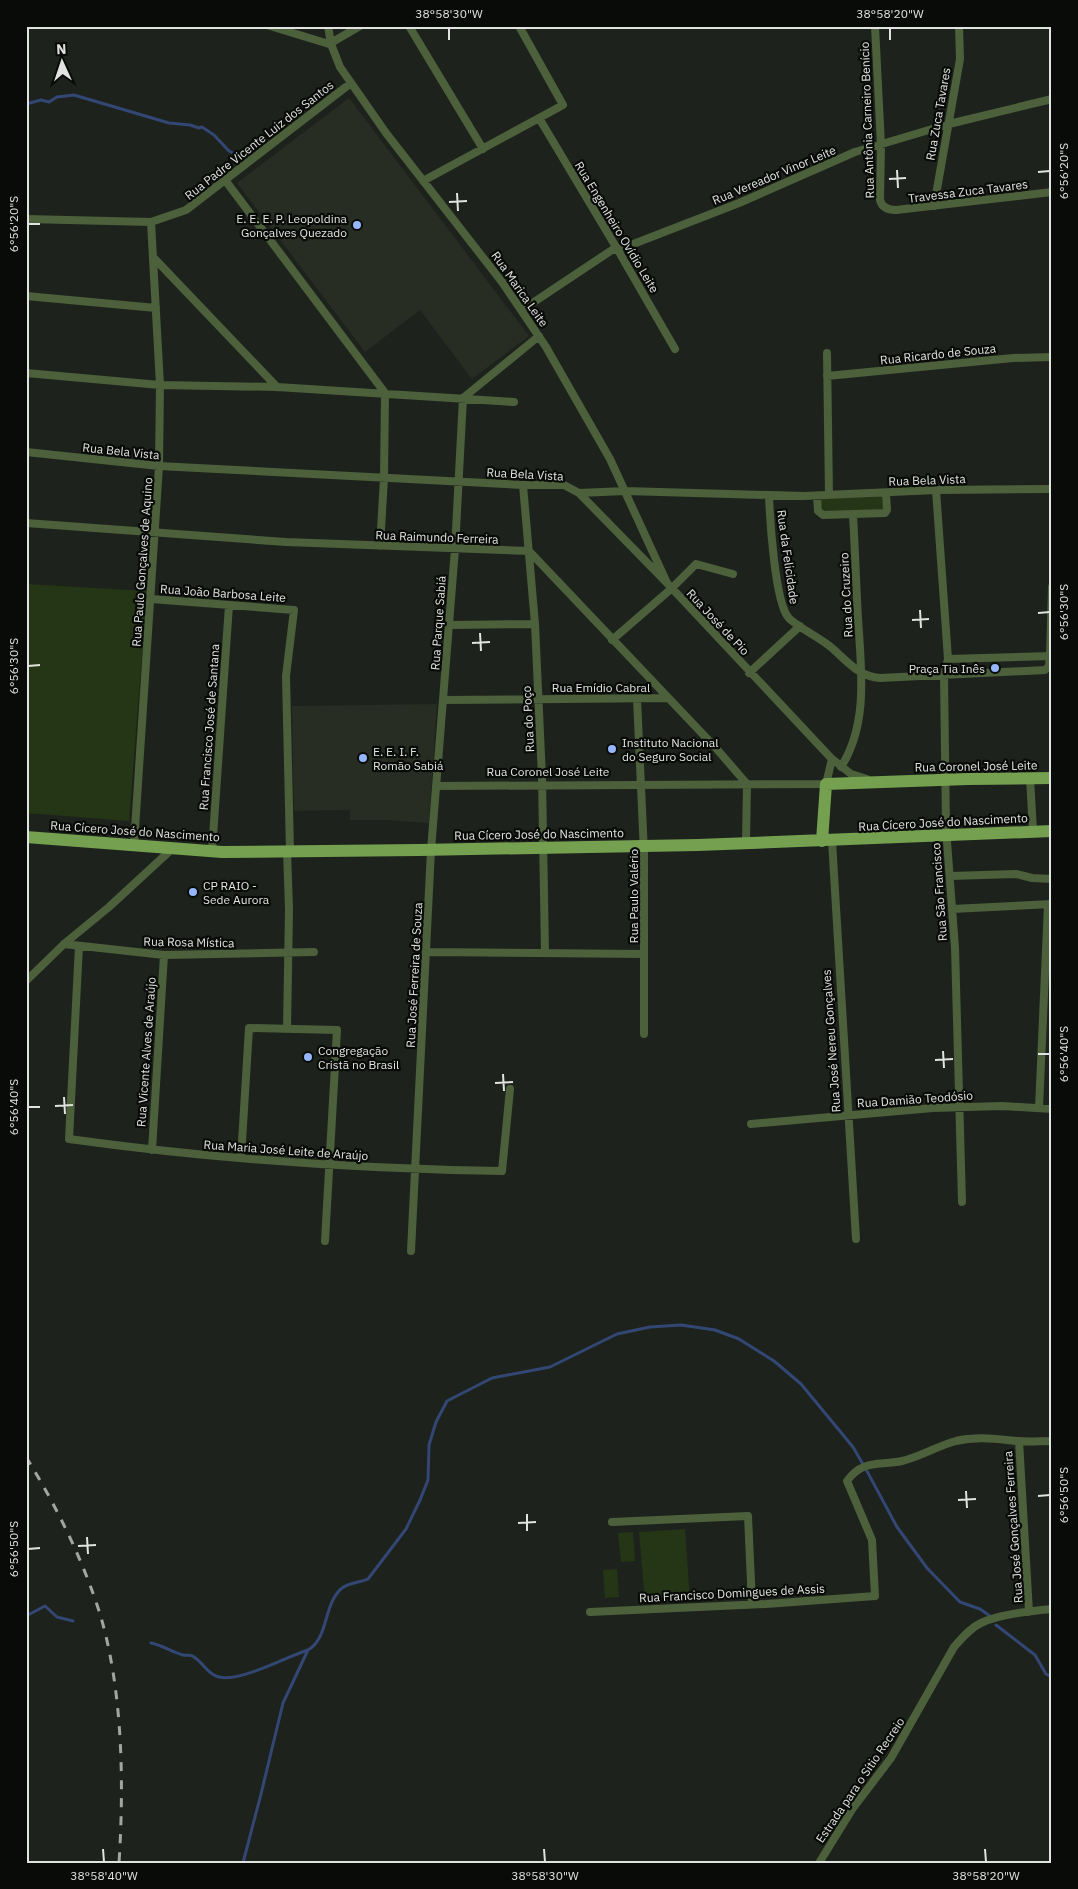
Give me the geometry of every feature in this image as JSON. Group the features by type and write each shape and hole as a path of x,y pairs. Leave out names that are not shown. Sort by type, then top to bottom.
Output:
{"main road":[{"name":"Rua Coronel José Leite","path":"826,784 1052,778"},
{"name":"Rua José Nereu Gonçalves","path":"826,784 827,841"},
{"name":"Rua Cícero José do Nascimento","path":"26,837 212,851 288,851 746,844 1052,831"}],"street":[{"path":"270,26 330,43 360,26"},
{"name":"Rua Marica Leite","path":"328,26 330,43 340,67 386,133 478,250 540,336 587,416 625,491 669,586"},
{"path":"410,26 483,148"},
{"path":"423,181 563,105 519,26"},
{"name":"Rua Antônia Carneiro Benício","path":"875,26 881,145 880,200 882,206 887,209"},
{"name":"Rua Zuca Tavares","path":"934,206 960,59 959,26"},
{"path":"321,41 340,67"},
{"name":"Rua Padre Vicente Luiz dos Santos","path":"151,222 186,210 351,83"},
{"name":"Rua Vereador Vinor Leite","path":"522,310 612,250 739,204 855,152 947,125 1052,99"},
{"name":"Rua Engenheiro Ovídio Leite","path":"539,118 675,348"},
{"path":"226,180 385,393 384,478 380,546"},
{"name":"Travessa Zuca Tavares","path":"887,209 896,210 1052,192"},
{"path":"26,219 151,222"},
{"name":"Rua Paulo Gonçalves de Aquino","path":"134,844 159,466 160,385 151,222"},
{"path":"153,257 277,387"},
{"path":"26,296 156,308"},
{"path":"463,398 540,336"},
{"path":"827,353 829,495"},
{"name":"Rua Ricardo de Souza","path":"827,376 1013,358 1052,357"},
{"path":"26,373 160,385 277,387 514,402"},
{"name":"Rua Parque Sabiá","path":"431,850 455,549 463,398"},
{"name":"Rua Bela Vista","path":"26,452 159,466 458,482 564,485 579,493 625,491 817,496 936,490 1052,489"},
{"name":"Rua do Poço","path":"523,485 535,624 544,848 545,953"},
{"name":"Rua São Francisco","path":"936,490 948,659 944,676 947,836 952,909 962,1202"},
{"name":"Rua José de Pio","path":"579,493 840,767"},
{"path":"817,496 818,511 822,515 853,515 885,513 887,510 886,493"},
{"name":"Rua da Felicidade","path":"769,496 771,529 782,603 787,616 819,637 861,673"},
{"name":"Rua do Cruzeiro","path":"853,515 861,673"},
{"name":"Rua Raimundo Ferreira","path":"26,523 286,542 529,551"},
{"path":"529,551 747,784 746,844"},
{"path":"612,640 669,586 696,564 733,574"},
{"path":"840,767 850,750 856,734 860,710 861,673 866,676 880,678 1042,672 1048,668 1051,656 1052,586"},
{"name":"Rua João Barbosa Leite","path":"151,599 294,610 286,676 288,851"},
{"name":"Rua Francisco José de Santana","path":"212,851 229,605"},
{"path":"449,625 535,624"},
{"path":"749,673 800,626"},
{"path":"948,659 1051,656"},
{"name":"Rua Emídio Cabral","path":"444,700 668,698"},
{"name":"Rua Paulo Valério","path":"637,699 644,846 644,1034"},
{"name":"Rua José Nereu Gonçalves","path":"826,784 832,760"},
{"name":"Rua Coronel José Leite","path":"840,767 858,777 900,782"},
{"path":"1030,778 1033,831"},
{"name":"Rua Coronel José Leite","path":"436,786 826,784"},
{"name":"Rua José Nereu Gonçalves","path":"827,841 850,1115 856,1239"},
{"path":"26,981 64,944 109,907 173,848"},
{"name":"Rua José Ferreira de Souza","path":"411,1251 431,850"},
{"path":"287,1029 288,851"},
{"path":"950,876 1016,874 1032,878 1052,879"},
{"path":"952,909 1050,905 1039,1108"},
{"name":"Rua Rosa Mística","path":"64,944 164,955 314,952"},
{"name":"Rua Maria José Leite de Araújo","path":"78,946 69,1139 152,1150 329,1165 416,1170 502,1171 510,1089"},
{"path":"426,952 644,954"},
{"name":"Rua Vicente Alves de Araújo","path":"152,1150 164,955"},
{"path":"241,1158 249,1028 337,1030 325,1241"},
{"name":"Rua Damião Teodósio","path":"751,1124 960,1107 1007,1106 1052,1108"},
{"name":"Rua Francisco Domingues de Assis","path":"590,1612 875,1596 872,1540 846,1481 858,1468 868,1464 904,1460 956,1441 976,1438 1019,1441"},
{"path":"1019,1441 1052,1441"},
{"name":"Rua José Gonçalves Ferreira","path":"1019,1441 1030,1612"},
{"path":"612,1522 748,1516 752,1604"},
{"name":"Estrada para o Sítio Recreio","path":"819,1863 853,1808 891,1758 954,1647 970,1630 982,1622 1052,1609"}],"shaded area":[{"name":"E. E. E. P. Leopoldina Gonçalves Quezado","path":"349,98 529,336 472,379 420,310 365,352 237,183"},
{"name":"E. E. I. F. Romão Sabiá","path":"437,704 429,823 350,820 350,810 294,811 292,706"}],"green space":[{"path":"883,495 883,509 828,512 823,511 821,499"},
{"path":"26,584 147,591 129,821 26,813"},
{"path":"685,1529 690,1600 645,1602 639,1532"},
{"path":"633,1532 635,1561 621,1562 618,1533"},
{"path":"617,1569 619,1597 605,1598 603,1570"}],"waterway":[{"path":"26,104 41,100 49,102 57,97 74,95 169,123 202,127 214,135 229,151 241,157"},
{"path":"243,1863 283,1703 308,1650 320,1638 336,1595 345,1586 368,1579 406,1529 428,1480 429,1445 436,1422 447,1401 492,1378 550,1367 617,1334 650,1327 681,1325 715,1330 739,1339 774,1361 801,1384 853,1447 897,1527 927,1568 960,1602 980,1609 990,1616"},
{"path":"26,1616 45,1606 57,1617 73,1621"},
{"path":"996,1625 1035,1655 1046,1674 1052,1677"},
{"path":"151,1643 183,1655 193,1656 211,1673 223,1678 247,1674 308,1650"}],"railway":[{"path":"26,1457 48,1494 77,1553 100,1614 108,1644 120,1738 121,1833 119,1863"}],"place":[{"name":"E. E. E. P. Leopoldina Gonçalves Quezado","path":"357,225"},
{"name":"Praça Tia Inês","path":"995,668"},
{"name":"Instituto Nacional do Seguro Social","path":"612,749"},
{"name":"E. E. I. F. Romão Sabiá","path":"363,758"},
{"name":"CP RAIO - Sede Aurora","path":"193,892"},
{"name":"Congregação Cristã no Brasil","path":"308,1057"}]}
